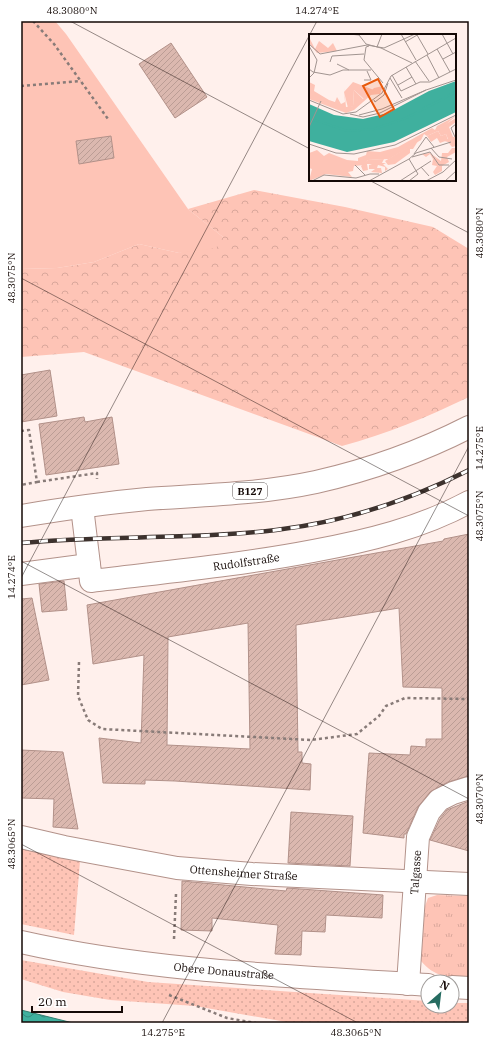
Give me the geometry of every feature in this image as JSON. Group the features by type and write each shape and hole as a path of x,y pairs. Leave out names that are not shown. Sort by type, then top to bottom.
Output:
{"street":[{"name":"B127","path":"21,516 82,506 268,490 314,482 403,457 469,427"},
{"name":"Rudolfstraße","path":"82,506 91,581 259,562 359,542 415,525 469,502"},
{"path":"21,574 88,565"},
{"name":"Talgasse","path":"418,984 415,881 418,837 429,812 440,800 453,793 469,788"},
{"name":"Ottensheimer Straße","path":"21,837 64,847 177,868 252,874 469,884"},
{"name":"Obere Donaustraße","path":"21,942 75,954 174,967 418,984"}],"path":[{"path":"33,21 54,44 108,119"},
{"path":"21,86 82,81"},
{"path":"21,431 29,430 37,482"},
{"path":"21,485 97,473 98,485"},
{"path":"79,662 78,696 88,720 102,729 311,740 356,734 379,716 386,706 405,698 469,699"},
{"path":"174,940 177,868"},
{"path":"162,992 227,1018 256,1023"}],"green space":[{"path":"21,21 55,21 66,34 188,209 223,237 216,248 179,253 139,244 94,262 57,268 21,269"},
{"path":"254,190 345,207 433,227 469,249 469,397 407,424 342,446 84,352 21,357 21,269 57,268 94,262 139,244 179,253 223,237 188,209"},
{"path":"21,847 80,861 74,935 21,924"},
{"path":"437,895 469,896 469,979 460,978 460,974 439,974 431,970 421,961 425,906 428,898"},
{"path":"21,960 148,982 420,1000 420,1014 460,1014 460,1003 469,1003 469,1023 292,1023 195,1006 110,1000 63,992 21,979"}],"water":[{"path":"21,1010 73,1023 21,1023"}],"building":[{"path":"171,43 207,97 175,118 139,64"},
{"path":"111,136 114,158 79,164 76,141"},
{"path":"50,370 57,416 21,422 21,375"},
{"path":"84,417 85,422 112,417 119,464 46,475 39,424"},
{"path":"469,534 469,776 448,782 430,792 418,807 406,834 404,834 404,838 363,833 369,753 410,755 411,746 426,747 426,739 442,739 442,688 403,687 399,608 296,625 298,752 302,752 302,763 311,764 310,790 175,781 145,780 145,784 103,783 99,738 141,743 144,655 93,664 87,605 443,541 444,539","holes":["248,623 250,749 167,745 168,637"]},
{"path":"64,581 67,610 42,612 39,584"},
{"path":"32,598 49,680 21,685 21,599"},
{"path":"21,750 63,752 78,829 53,827 54,799 21,798"},
{"path":"469,801 469,851 430,840 440,819 447,810"},
{"path":"291,812 353,816 350,866 288,863"},
{"path":"182,881 286,891 287,888 383,895 382,918 326,915 325,932 302,931 301,955 275,954 278,925 212,918 212,931 181,930"}],"railway":[{"path":"21,543 244,533 276,530 326,522 375,509 423,491 469,470"}]}
